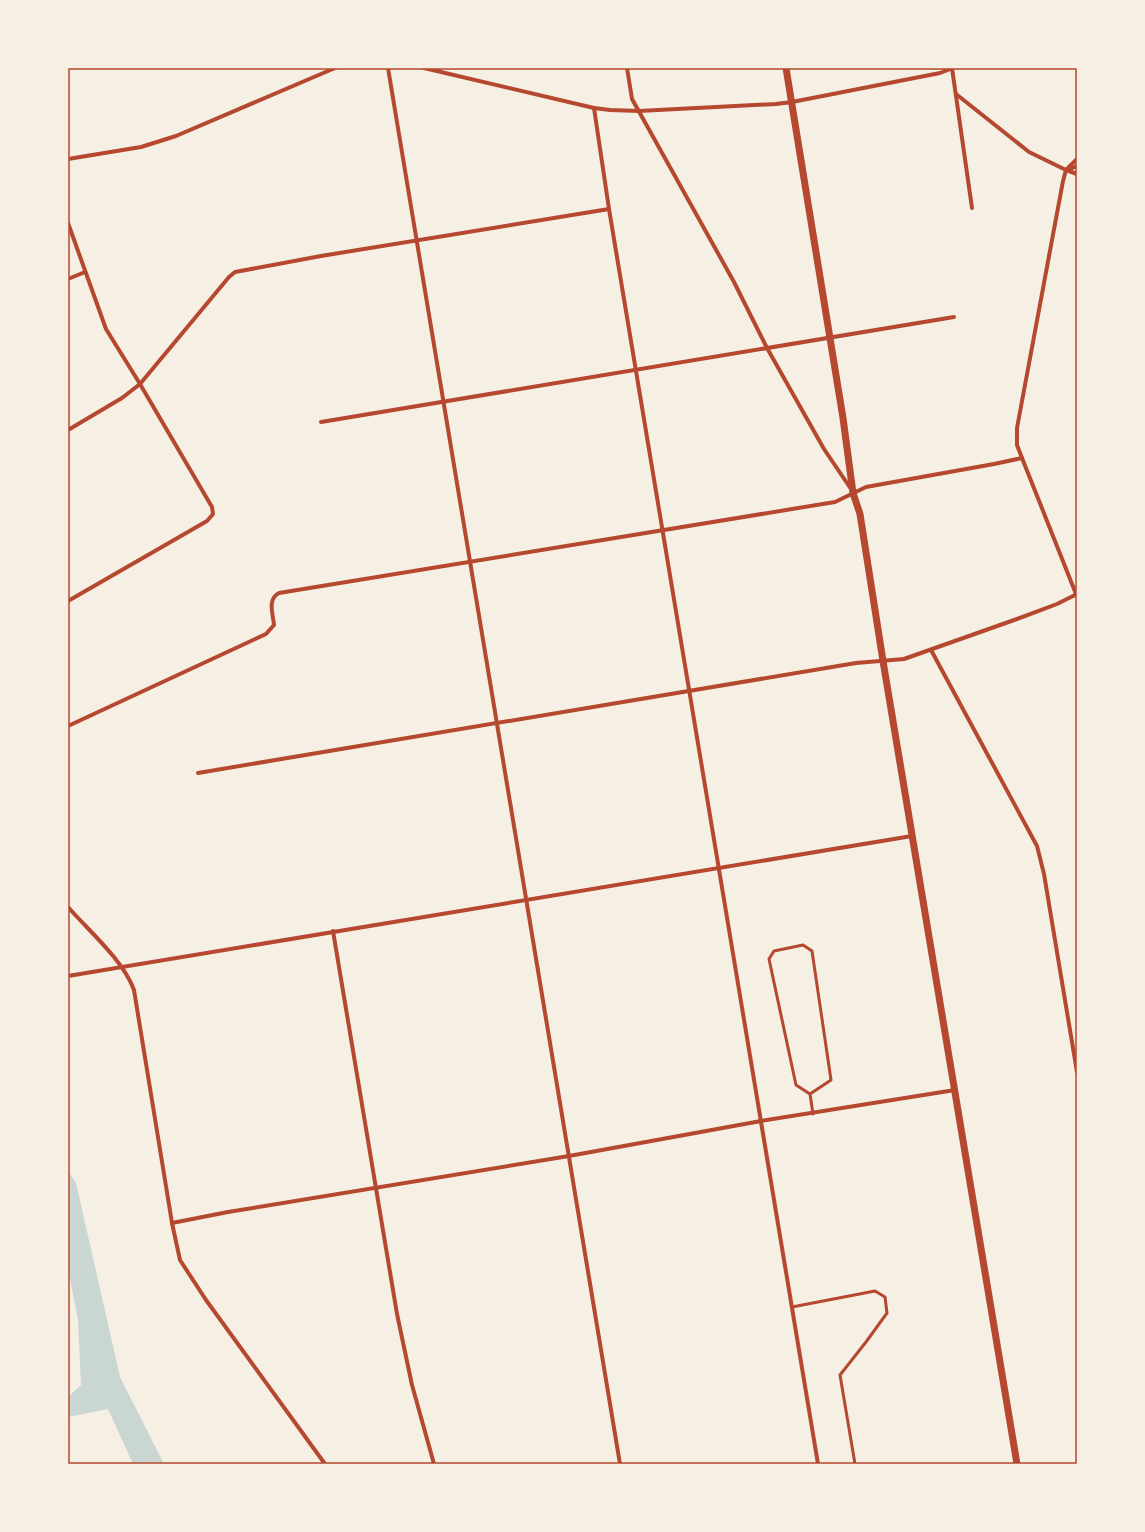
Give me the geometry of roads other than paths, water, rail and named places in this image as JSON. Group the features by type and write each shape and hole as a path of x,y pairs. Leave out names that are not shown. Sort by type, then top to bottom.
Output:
{"street":[{"path":"68,159 141,147 176,136 335,68"},
{"path":"388,68 418,241 620,1464"},
{"path":"424,68 594,108 639,111 792,102 940,73 952,68 972,208"},
{"path":"627,68 632,99 734,282 767,348 824,449 853,493"},
{"path":"786,68 843,418 853,493 860,514 883,661 1017,1464"},
{"path":"956,94 1029,152 1077,174"},
{"path":"594,108 609,209 818,1464"},
{"path":"198,773 856,663 904,659 1031,614 1076,594 1017,445 1017,428 1063,181 1066,170 1077,159"},
{"path":"1066,170 1077,166"},
{"path":"68,430 122,398 140,384 229,277 236,272 321,256 609,209"},
{"path":"68,223 106,329 212,507 213,514 207,521 68,601"},
{"path":"68,279 85,272"},
{"path":"321,422 954,317"},
{"path":"68,726 266,634 274,625 272,601 275,595 279,593 835,502 866,487 1022,458"},
{"path":"931,650 1037,846 1044,874 1077,1072"},
{"path":"68,976 912,836"},
{"path":"68,907 122,966 130,979 134,990 172,1223 180,1260 206,1300 325,1464"},
{"path":"333,931 397,1314 410,1378 434,1464"},
{"path":"172,1223 228,1212 569,1156 761,1121 813,1114 955,1090"}],"lane":[{"path":"810,1094 831,1080 812,951 804,945 774,951 769,959 796,1085 810,1094 813,1114"},
{"path":"792,1307 875,1291 885,1297 887,1313 840,1375 855,1464"}]}
